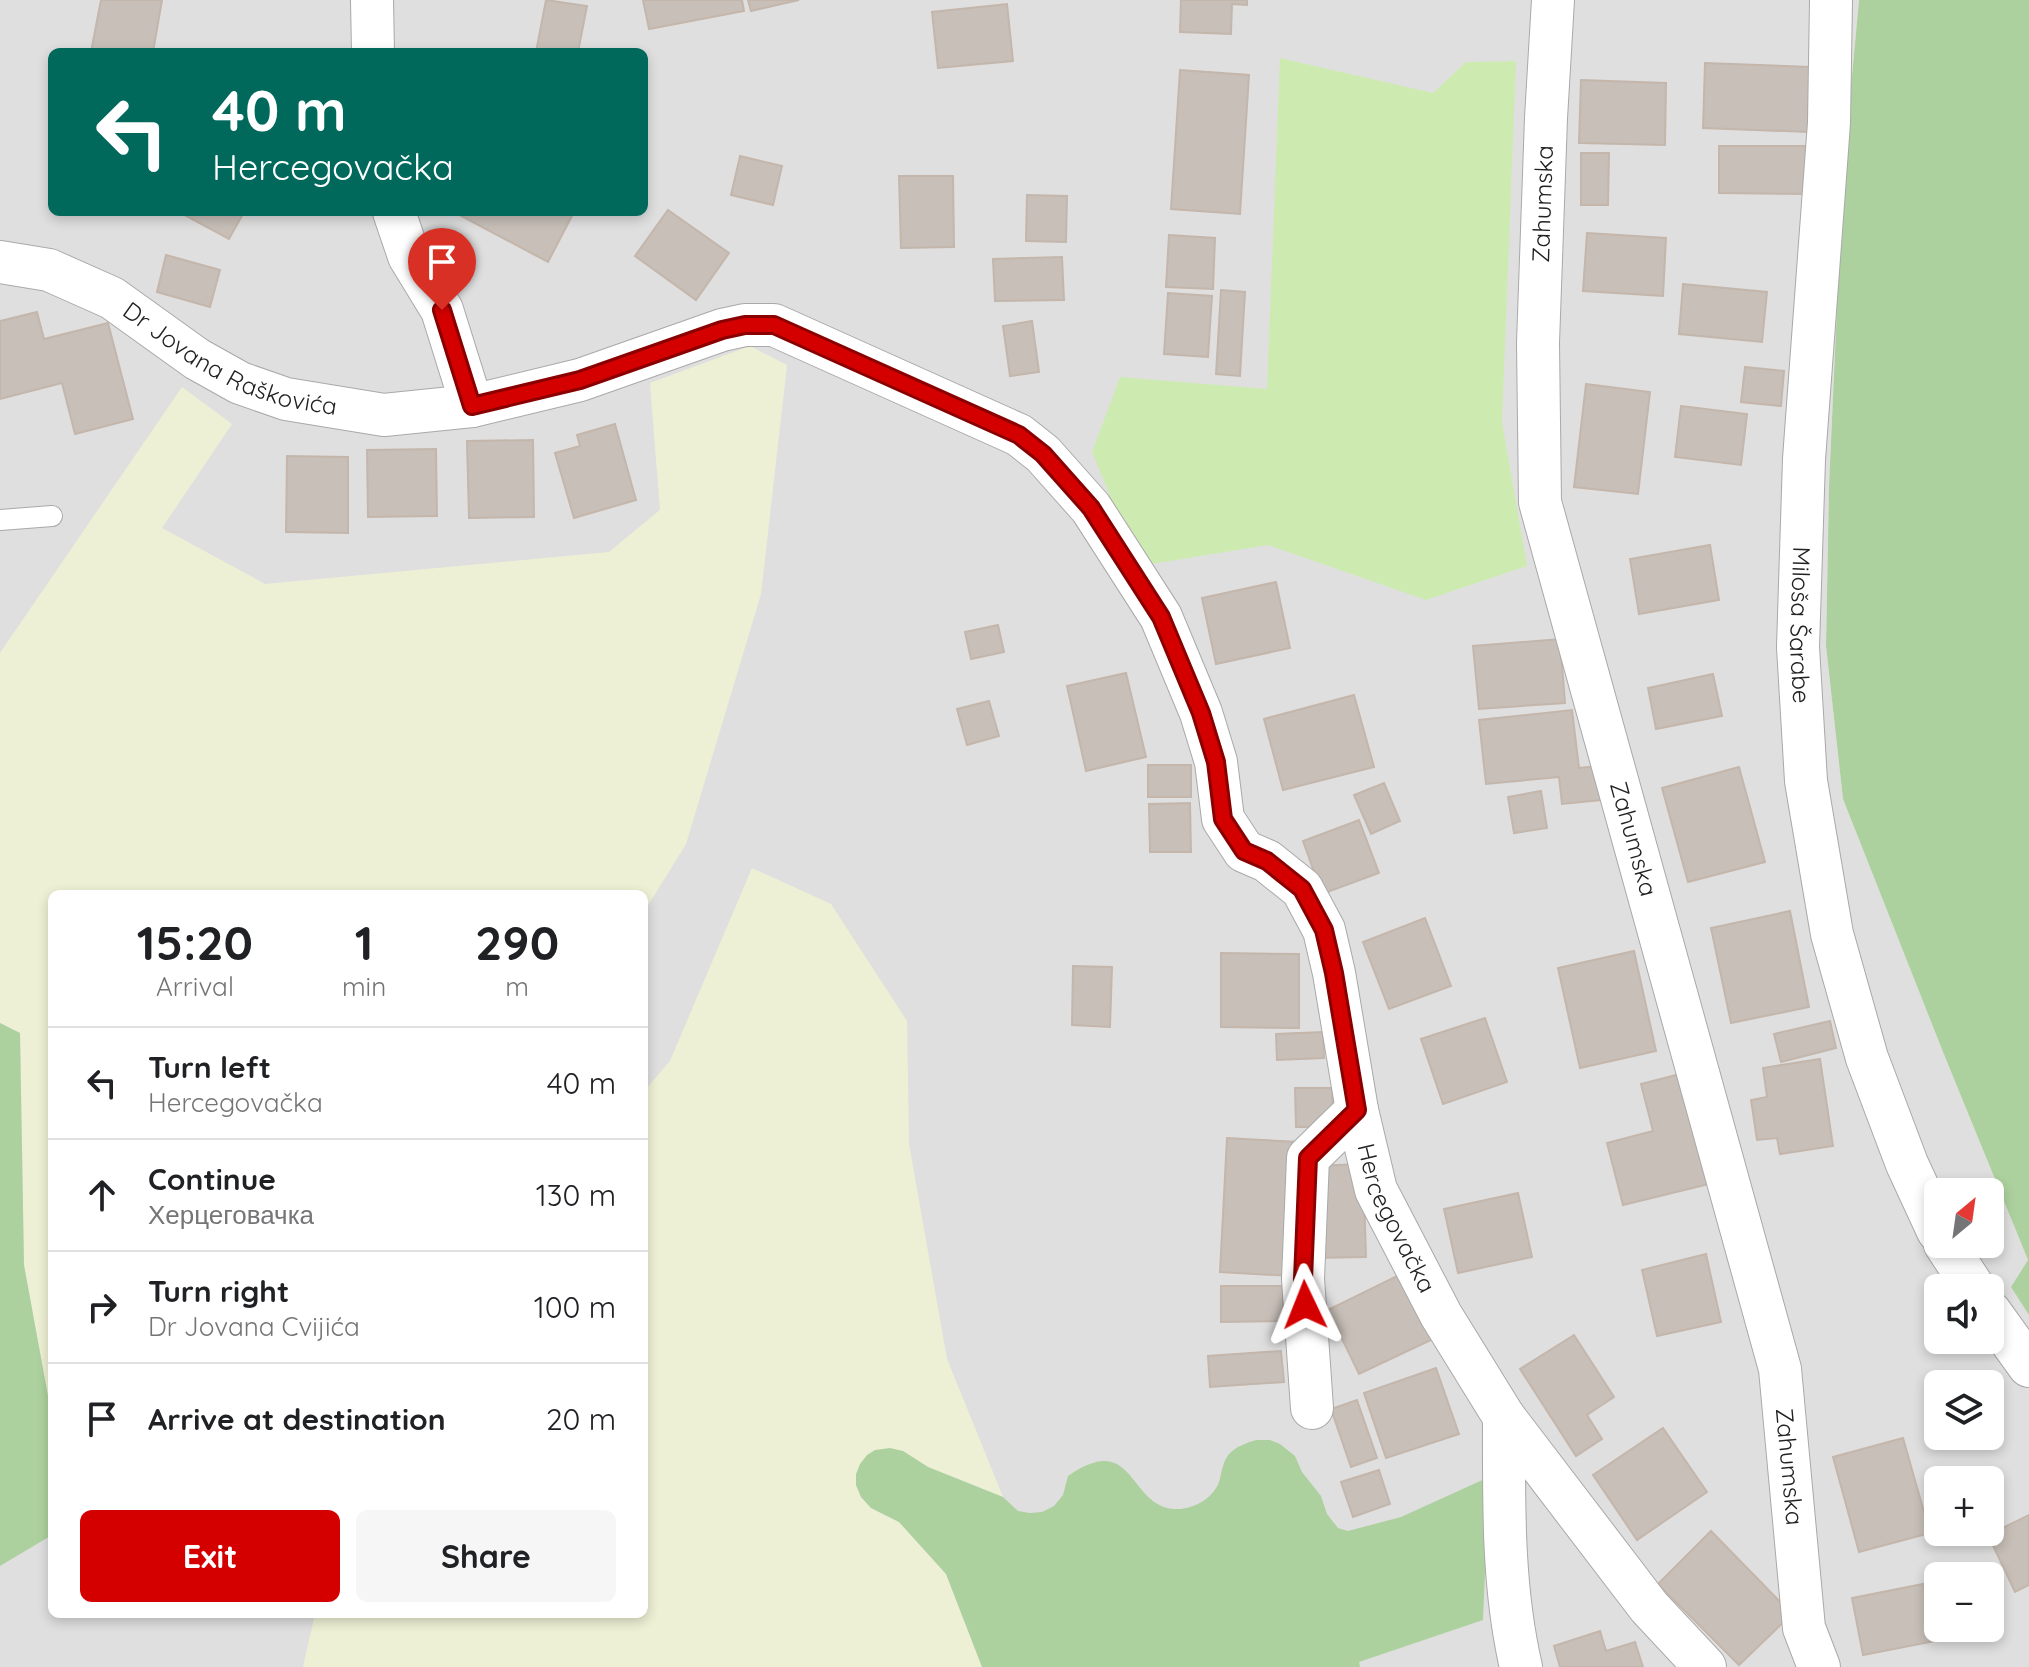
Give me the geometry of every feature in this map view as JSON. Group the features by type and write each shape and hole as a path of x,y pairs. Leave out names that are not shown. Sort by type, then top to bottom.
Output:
{"street":[{"path":"372,0 373,48"},
{"name":"Zahumska","path":"1553,0 1538,343 1540,502 1780,1369 1804,1628 1819,1667"},
{"name":"Miloša Šarabe","path":"1831,0 1829,123 1802,521 1798,647 1806,781 1832,934 1867,1058 1924,1201"},
{"path":"395,216 409,256 442,310 472,406"},
{"name":"Dr Jovana Raškovića","path":"0,262 49,270 112,298 197,359 240,383 286,399 384,415 472,406 580,380 722,330 745,325 774,325"},
{"name":"Hercegovačka","path":"774,325 1019,435 1043,454 1091,508 1161,617 1201,713 1216,762 1223,819 1244,851 1267,861 1302,889 1324,930 1357,1110 1376,1190 1441,1315 1504,1417 1649,1607 1705,1667"},
{"path":"1312,1408 1303,1279 1308,1158 1357,1110"},
{"path":"2004,1331 2029,1366"},
{"path":"1504,1417 1504,1537 1513,1633 1521,1667"}],"lane":[{"path":"0,520 52,516"}],"shaded area":[{"path":"0,0 1859,0 1843,173 1829,486 1826,646 1843,799 1994,1178 1924,1178 1924,1258 2004,1258 2004,1201 2028,1260 2012,1287 2029,1315 2029,1667 0,1667"}],"green space":[{"path":"1859,0 2029,0 2029,1315 2011,1287 2028,1260 2004,1201 2004,1178 1994,1178 1843,799 1826,646 1829,486 1843,173"},
{"path":"1280,58 1433,93 1466,62 1516,61 1502,422 1527,566 1426,600 1268,545 1139,566 1092,452 1120,377 1267,389"},
{"path":"750,346 787,365 761,594 686,844 648,906 648,890 48,890 48,1396 24,1265 20,1033 0,1023 0,653 182,387 232,424 162,528 265,584 609,552 660,510 650,383"},
{"path":"752,868 831,904 907,1021 909,1144 947,1359 1003,1497 928,1467 903,1451 856,1485 871,1508 899,1522 946,1574 982,1667 303,1667 314,1618 648,1618 648,1086 670,1061"},
{"path":"0,1023 20,1033 24,1265 48,1396 48,1537 0,1566"},
{"path":"1256,1440 1280,1444 1295,1456 1302,1472 1321,1496 1327,1514 1338,1528 1348,1531 1401,1517 1489,1477 1483,1620 1359,1662 1360,1667 982,1667 946,1574 899,1522 871,1508 856,1485 856,1474 867,1455 875,1450 890,1448 903,1451 928,1467 1003,1497 1018,1511 1042,1512 1054,1506 1063,1495 1068,1476 1090,1464 1106,1461 1119,1465 1160,1505 1182,1509 1207,1498 1219,1482 1229,1454"}],"building":[{"path":"101,0 162,0 154,48 92,48"},
{"path":"546,0 587,6 579,48 537,48"},
{"path":"643,0 742,0 744,11 649,29"},
{"path":"748,0 799,0 751,11"},
{"path":"1181,0 1247,0 1247,5 1232,4 1231,34 1180,32"},
{"path":"1007,4 1013,61 938,68 932,12"},
{"path":"1705,63 1810,67 1808,132 1703,128"},
{"path":"1180,70 1249,75 1240,214 1171,209"},
{"path":"1581,80 1666,83 1665,145 1579,143"},
{"path":"1719,146 1806,146 1806,194 1719,193"},
{"path":"1581,153 1609,153 1608,205 1581,205"},
{"path":"740,156 782,166 773,205 731,195"},
{"path":"899,176 953,176 954,247 901,248"},
{"path":"1027,195 1067,196 1066,242 1026,241"},
{"path":"668,210 729,253 696,300 635,256"},
{"path":"186,216 242,216 229,239"},
{"path":"462,216 572,216 548,262"},
{"path":"1587,233 1666,238 1663,296 1583,291"},
{"path":"1169,235 1215,238 1213,289 1166,287"},
{"path":"166,255 220,270 210,307 157,292"},
{"path":"1062,257 1064,300 995,301 993,259"},
{"path":"1683,284 1767,292 1762,342 1679,334"},
{"path":"1221,290 1245,292 1240,376 1216,374"},
{"path":"1168,293 1212,296 1208,357 1164,354"},
{"path":"37,312 44,339 108,323 133,419 75,434 62,383 0,399 0,321"},
{"path":"1032,321 1039,372 1010,376 1003,326"},
{"path":"1745,367 1784,371 1781,406 1741,402"},
{"path":"1586,384 1650,392 1638,494 1574,487"},
{"path":"1681,406 1747,414 1741,465 1675,457"},
{"path":"615,424 636,500 574,518 555,453 580,446 577,435"},
{"path":"533,440 534,517 469,518 467,441"},
{"path":"436,449 437,516 368,517 367,450"},
{"path":"287,456 348,457 348,533 286,532"},
{"path":"1710,545 1719,600 1639,614 1630,559"},
{"path":"1276,582 1290,648 1216,664 1202,598"},
{"path":"998,625 1004,652 971,659 965,632"},
{"path":"1560,639 1565,703 1479,709 1473,646"},
{"path":"1126,673 1146,757 1086,771 1067,686"},
{"path":"1713,674 1722,716 1656,729 1648,688"},
{"path":"1354,695 1374,767 1283,790 1264,719"},
{"path":"989,701 999,736 967,745 957,709"},
{"path":"1572,710 1579,768 1597,766 1601,800 1562,804 1559,777 1486,784 1479,720"},
{"path":"1148,765 1191,765 1191,797 1148,797"},
{"path":"1739,767 1765,862 1688,882 1662,788"},
{"path":"1384,783 1400,821 1371,834 1354,795"},
{"path":"1541,791 1547,828 1514,833 1508,797"},
{"path":"1190,803 1191,852 1150,852 1149,804"},
{"path":"1359,820 1379,873 1322,894 1303,841"},
{"path":"1790,911 1809,1007 1731,1023 1711,928"},
{"path":"1425,918 1451,986 1389,1009 1363,942"},
{"path":"1634,951 1656,1051 1580,1068 1558,968"},
{"path":"1221,953 1299,954 1299,1028 1221,1027"},
{"path":"1073,966 1112,967 1110,1027 1072,1025"},
{"path":"1485,1018 1507,1082 1443,1104 1421,1039"},
{"path":"1830,1021 1836,1048 1781,1062 1774,1034"},
{"path":"1323,1032 1324,1058 1277,1060 1276,1034"},
{"path":"1820,1059 1833,1146 1780,1154 1777,1138 1757,1140 1751,1100 1767,1097 1763,1068"},
{"path":"1684,1073 1713,1183 1623,1205 1607,1143 1653,1131 1641,1084"},
{"path":"1295,1088 1332,1088 1333,1127 1296,1127"},
{"path":"1227,1138 1299,1142 1292,1276 1220,1272"},
{"path":"1363,1164 1366,1257 1315,1258 1312,1166"},
{"path":"1518,1193 1532,1257 1458,1273 1444,1209"},
{"path":"1706,1254 1721,1322 1657,1336 1642,1270"},
{"path":"1401,1274 1433,1339 1359,1374 1328,1310"},
{"path":"1221,1286 1283,1286 1283,1321 1221,1322"},
{"path":"1574,1335 1614,1397 1587,1415 1602,1439 1576,1456 1520,1369"},
{"path":"1281,1351 1284,1382 1210,1387 1208,1356"},
{"path":"1436,1368 1459,1434 1386,1458 1364,1393"},
{"path":"1357,1400 1377,1458 1351,1467 1331,1409"},
{"path":"1663,1428 1707,1492 1637,1540 1593,1475"},
{"path":"1903,1438 1924,1512 1924,1535 1859,1552 1833,1457"},
{"path":"1379,1470 1390,1504 1353,1517 1341,1482"},
{"path":"2029,1515 2029,1585 2015,1592 2004,1562 2001,1562 1993,1546 2004,1546 2004,1527"},
{"path":"1711,1531 1792,1614 1739,1665 1658,1584"},
{"path":"1923,1584 1924,1642 1930,1642 1863,1655 1852,1598"},
{"path":"1600,1631 1606,1651 1635,1642 1643,1667 1560,1667 1554,1646"}],"route":[{"path":"442,310 472,406 580,380 722,330 745,325 774,325 1019,435 1043,454 1076,490 1091,508 1161,617 1201,713 1216,762 1223,819 1244,851 1267,861 1302,889 1324,930 1357,1110 1308,1158 1303,1279 1305,1305"}]}
